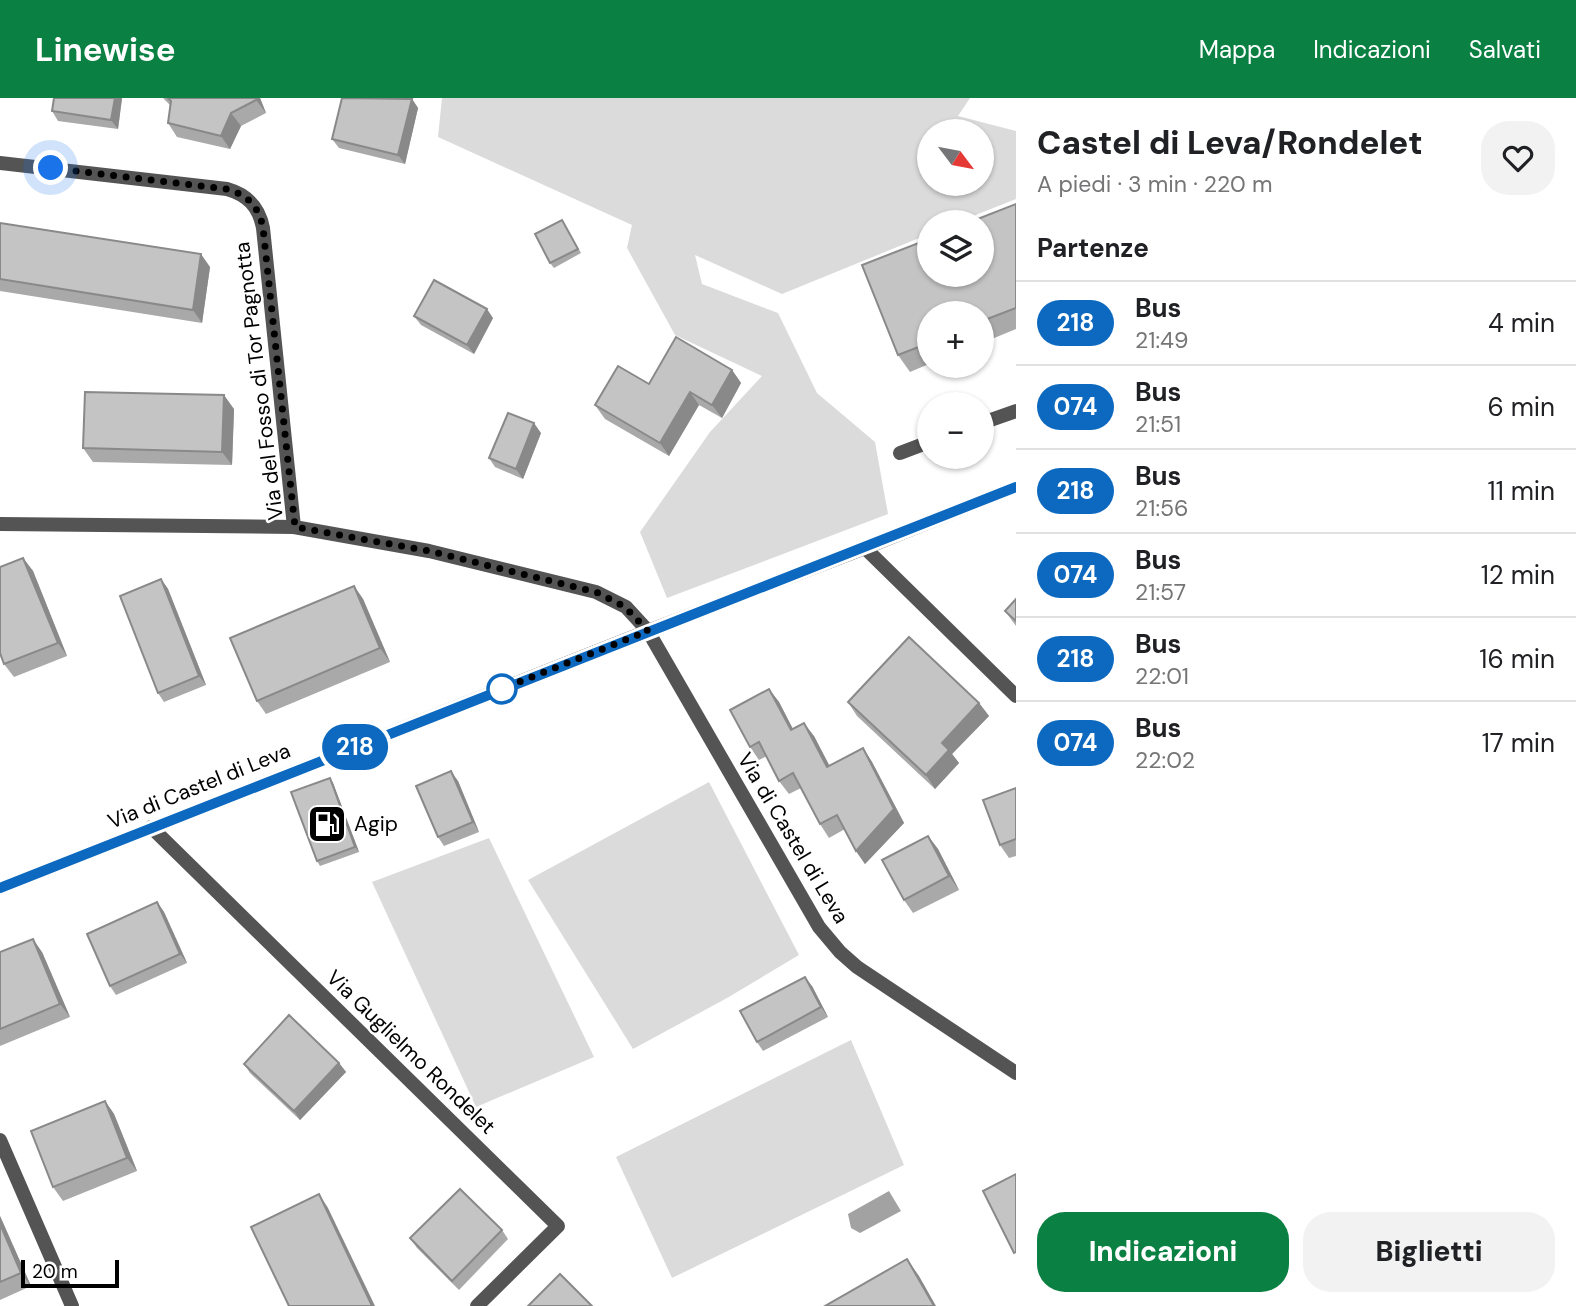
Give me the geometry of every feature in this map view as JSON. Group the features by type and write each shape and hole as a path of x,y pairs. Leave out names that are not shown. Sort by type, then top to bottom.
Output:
{"street":[{"name":"Via del Fosso di Tor Pagnotta","path":"0,163 227,189 242,194 253,203 263,228 295,527 429,551 596,592 625,607 648,631"},
{"path":"994,419 1016,412"},
{"path":"900,453 917,447"},
{"name":"Via di Castel di Leva","path":"0,888 1016,487"},
{"path":"0,524 295,527"},
{"path":"864,548 1016,696"},
{"name":"Via di Castel di Leva","path":"648,631 819,927 832,944 865,974 1016,1073"},
{"name":"Via Guglielmo Rondelet","path":"152,827 558,1226 477,1306"},
{"path":"0,1140 72,1306"}],"shaded area":[{"path":"442,98 970,98 958,116 970,119 917,119 917,196 994,196 994,125 1016,131 1016,199 988,210 917,210 917,239 782,294 695,255 702,284 778,313 817,393 875,442 888,514 667,598 640,532 710,432 762,376 675,335 627,248 632,225 438,137"},
{"path":"709,782 799,955 633,1049 528,880"},
{"path":"489,838 594,1057 476,1107 372,882"},
{"path":"851,1040 904,1165 672,1278 616,1157"},
{"path":"889,1191 901,1211 860,1233 851,1228 848,1214"}],"building":[{"path":"54,98 115,98 111,120 52,111"},
{"path":"168,98 256,100 231,113 221,136 168,123 171,101"},
{"path":"342,98 412,99 398,155 332,139"},
{"path":"1016,204 1016,308 994,316 994,301 917,301 917,348 898,355 862,265 917,244 917,287 994,287 994,213"},
{"path":"562,220 578,249 550,263 535,234"},
{"path":"0,223 201,254 193,310 0,279"},
{"path":"434,280 487,309 467,345 414,316"},
{"path":"676,337 732,370 712,405 690,392 660,443 595,405 618,366 649,384"},
{"path":"85,392 224,395 222,452 83,448"},
{"path":"508,413 534,423 516,469 489,458"},
{"path":"23,558 58,643 4,664 0,653 0,567"},
{"path":"161,579 199,676 158,693 120,596"},
{"path":"354,586 380,648 257,701 230,638"},
{"path":"1016,599 1016,621 1005,611"},
{"path":"909,637 979,703 942,743 949,750 926,775 848,702"},
{"path":"769,689 791,730 804,723 827,767 863,748 894,809 856,851 837,815 820,824 793,773 779,781 759,742 750,747 730,710"},
{"path":"451,771 473,822 438,837 416,786"},
{"name":"Agip","path":"330,778 355,847 317,861 291,792"},
{"path":"1016,788 1016,839 1000,845 983,800"},
{"path":"928,836 949,876 904,900 882,860"},
{"path":"157,902 180,954 110,986 87,934"},
{"path":"33,939 60,1004 0,1029 0,952"},
{"path":"805,977 821,1007 757,1042 740,1011"},
{"path":"289,1015 339,1063 294,1111 244,1064"},
{"path":"105,1101 127,1158 53,1187 31,1131"},
{"path":"1016,1174 1016,1252 1014,1253 983,1191"},
{"path":"460,1189 502,1230 452,1281 410,1238"},
{"path":"319,1194 372,1306 289,1306 251,1227"},
{"path":"0,1224 21,1273 0,1282"},
{"path":"907,1259 934,1306 825,1306"},
{"path":"560,1274 592,1306 528,1306"}],"bus line":[{"name":"218","path":"0,888 1016,487"}],"place":[{"name":"Agip","path":"327,824"}],"route":[{"path":"51,168 227,189 242,194 253,203 263,228 295,527 429,551 596,592 625,607 648,631 499,690 502,689"}]}
